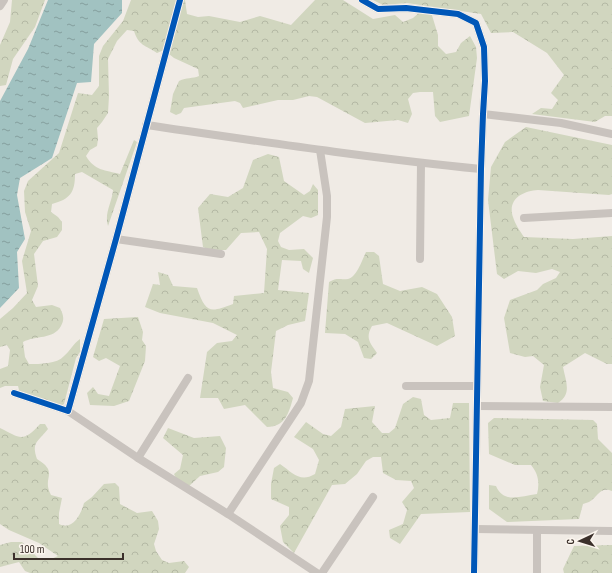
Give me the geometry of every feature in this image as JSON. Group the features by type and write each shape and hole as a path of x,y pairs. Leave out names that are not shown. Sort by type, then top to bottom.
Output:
{"street":[{"path":"0,6 4,0"},
{"path":"68,411 180,0"},
{"path":"362,0 378,9 406,8 458,14 476,23 484,47 486,81 481,169 476,529 474,573"},
{"path":"483,114 561,123 612,134"},
{"path":"146,125 320,150 481,169"},
{"path":"228,514 301,403 306,392 327,217 327,196 320,150"},
{"path":"420,259 421,163"},
{"path":"524,218 612,213"},
{"path":"116,239 221,254"},
{"path":"138,458 188,378"},
{"path":"406,386 477,386"},
{"path":"14,393 68,411 138,458 228,514 317,573"},
{"path":"477,406 612,407"},
{"path":"322,573 373,498"},
{"path":"476,529 612,531"},
{"path":"537,530 537,573"}],"green space":[{"path":"12,0 45,0 35,27 13,59 6,85 0,86 0,45 10,22"},
{"path":"131,0 185,0 187,14 198,17 209,16 240,22 260,16 291,25 315,0 343,0 373,19 395,15 403,22 413,18 421,11 431,12 438,35 438,46 446,54 456,52 461,43 470,36 476,47 477,58 469,116 440,122 435,116 433,92 413,93 408,99 412,114 408,123 398,120 365,123 317,97 309,96 293,100 278,100 243,108 240,103 235,101 184,108 181,113 176,115 170,112 173,94 179,81 199,76 198,69 174,58 164,50 157,53 140,42 134,31 127,30 117,41 108,59 108,113 97,128 97,146 90,150 86,156 93,165 105,171 120,174 134,140 137,142 108,226 107,217 113,190 82,172 75,174 74,186 70,194 63,200 52,204 51,212 62,222 62,230 57,237 43,241 34,254 38,286 32,300 36,307 52,305 60,308 63,314 63,319 61,326 54,333 23,342 25,357 29,364 57,361 61,359 80,339 80,352 76,358 64,404 58,408 20,394 18,386 5,386 0,388 0,369 8,366 10,350 7,345 0,347 0,319 27,293 22,261 31,231 25,212 24,191 28,181 59,153 78,93 92,95 99,86 99,56 103,46 123,21"},
{"path":"373,0 612,0 612,116 605,116 595,122 532,114 541,108 552,109 558,100 551,93 564,75 547,53 513,32 491,33 481,14 407,3 383,5"},
{"path":"526,127 612,145 612,194 538,190 522,194 514,201 512,205 514,220 524,237 573,239 612,236 612,364 607,364 585,353 563,367 567,392 558,403 543,401 540,387 544,365 533,356 525,357 510,353 504,318 510,300 537,290 543,284 556,278 560,272 552,269 536,273 518,271 504,279 497,274 488,200 491,167 505,142"},
{"path":"268,154 279,157 284,181 304,195 310,191 313,184 318,190 318,215 311,218 303,216 280,233 278,241 281,247 289,250 304,249 313,258 309,273 303,269 301,261 282,260 278,290 309,293 305,321 288,325 276,331 271,372 273,388 288,392 293,398 288,414 282,422 278,425 267,427 245,405 224,409 218,398 200,398 207,352 217,343 232,341 237,335 213,323 160,313 145,307 153,284 160,285 158,272 168,275 173,286 197,288 203,302 209,309 219,309 233,304 234,296 264,293 267,249 259,232 241,233 226,250 210,250 203,247 198,208 210,194 228,197 243,188 253,160"},
{"path":"366,252 374,252 379,256 383,284 400,291 422,287 437,294 452,317 455,336 437,346 387,323 372,326 369,334 369,340 377,353 371,359 364,358 358,342 345,334 325,333 329,282 337,279 351,278 359,268"},
{"path":"138,317 143,332 142,340 146,346 145,361 129,401 114,406 90,405 87,393 93,387 98,394 109,396 120,366 106,358 99,361 93,357 104,319"},
{"path":"413,397 421,399 424,415 431,420 450,418 453,403 469,403 470,512 421,514 400,544 390,538 389,530 403,524 407,510 402,502 414,488 411,481 396,480 383,473 381,457 373,457 366,461 357,474 345,484 332,485 294,553 283,542 280,526 289,515 289,507 271,499 271,484 274,468 280,464 297,476 305,478 315,474 319,460 313,449 294,437 306,422 323,434 331,436 341,427 345,409 375,406 372,422 382,433 389,433 395,428 403,404"},
{"path":"494,418 593,420 597,424 598,439 612,453 612,491 602,491 592,500 583,504 579,519 507,522 489,509 489,485 496,486 499,492 503,495 513,498 537,494 538,482 537,475 531,465 515,465 489,454 488,423"},
{"path":"40,424 45,424 48,429 36,442 35,453 37,459 44,464 49,472 48,489 51,495 62,498 59,513 59,524 64,526 72,523 81,512 84,503 104,484 115,483 119,487 120,504 137,513 152,511 158,521 159,529 154,544 156,551 162,560 169,563 184,561 189,567 185,573 30,573 25,571 19,562 0,567 0,545 11,542 22,542 38,558 49,560 58,556 39,543 9,530 0,524 0,428 21,437 29,434"},
{"path":"168,428 194,438 220,436 226,448 224,467 218,472 200,476 188,487 180,487 174,474 180,469 183,455 163,438"},
{"path":"612,545 612,573 564,573 563,569 574,546"}],"water":[{"path":"48,0 122,0 122,13 94,44 91,82 77,83 52,158 20,178 17,195 25,239 17,252 19,288 0,308 0,101 28,49"}],"cycle path":[{"path":"14,393 68,411 180,0"},
{"path":"362,0 378,9 406,8 458,14 476,23 484,47 485,81 481,169 474,573"}]}
